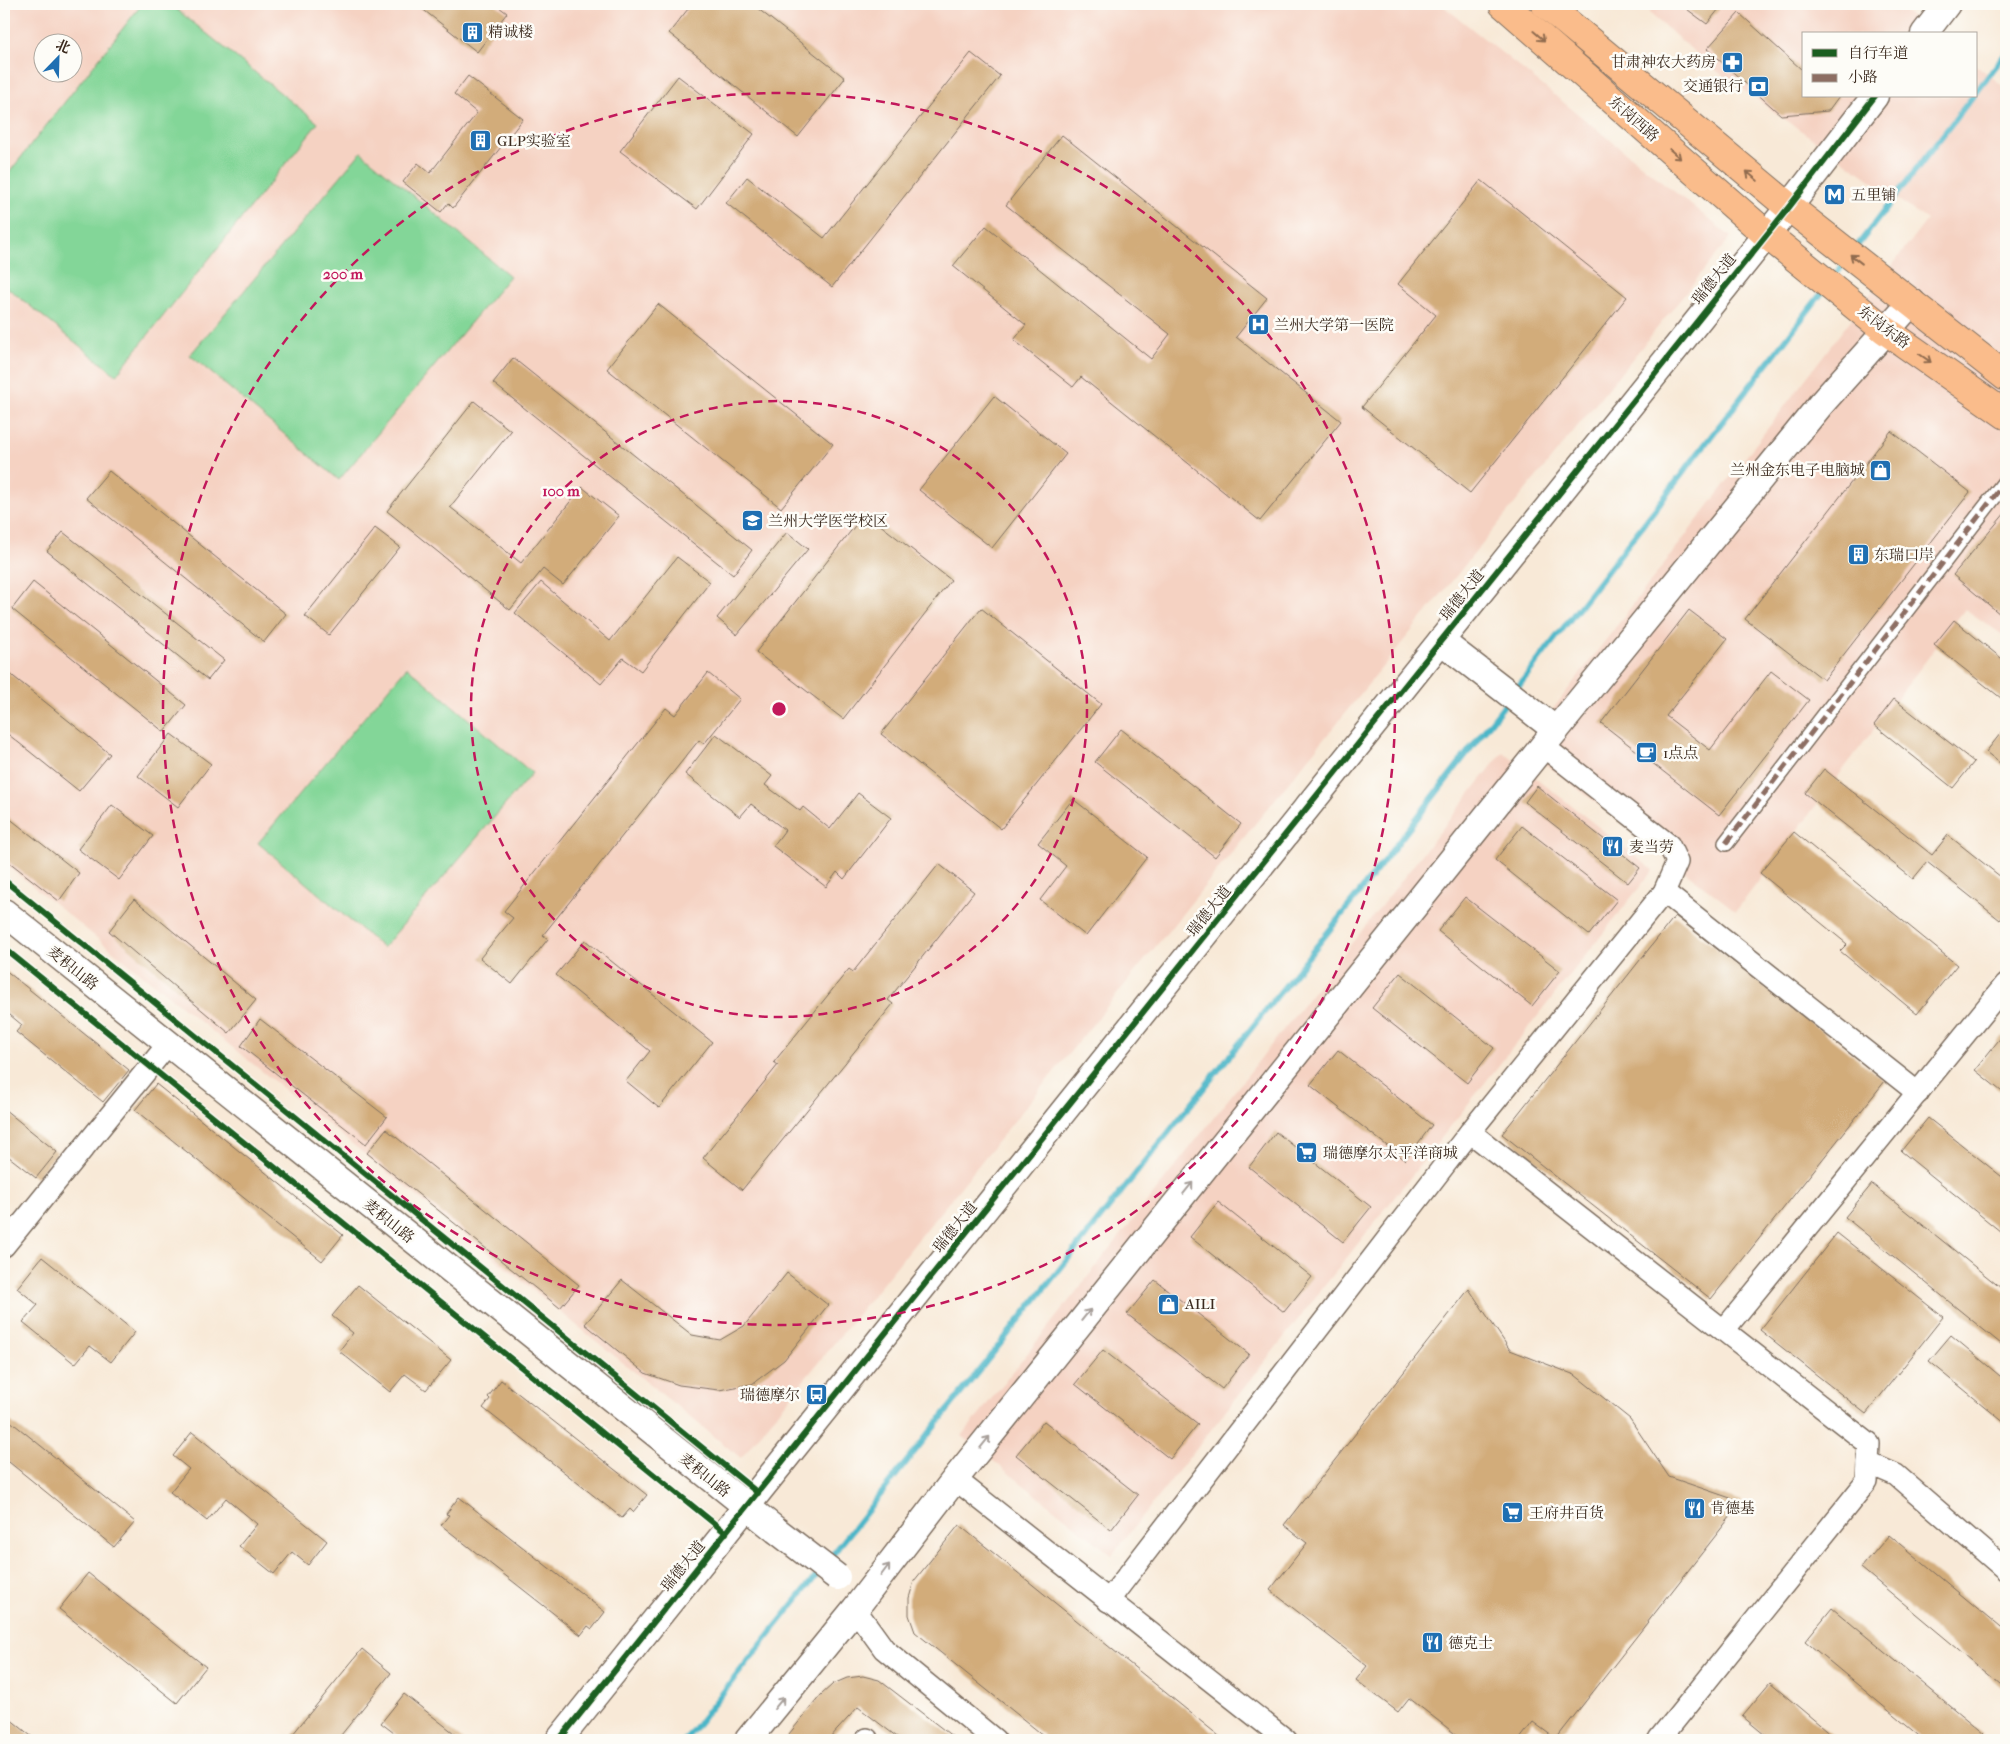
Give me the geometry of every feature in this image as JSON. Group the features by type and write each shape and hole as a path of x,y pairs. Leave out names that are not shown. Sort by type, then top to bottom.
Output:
{"main road":[{"name":"东岗西路","path":"1503,4 1766,234"},
{"name":"东岗西路","path":"1545,4 1790,207"},
{"path":"1790,207 2006,377"},
{"name":"东岗东路","path":"1766,234 1886,330 2006,415"}],"street":[{"path":"1926,32 1947,4"},
{"name":"瑞德大道","path":"559,1740 1766,234 1790,207 1873,98"},
{"path":"748,1740 856,1609 955,1479 1550,738 1821,404 1886,330 1902,294"},
{"path":"1726,844 2006,481"},
{"path":"1108,1601 1470,1132 1664,892 1676,862 1668,845 1550,738 1534,713 1441,641"},
{"path":"1664,892 1918,1093"},
{"name":"麦积山路","path":"4,912 746,1508 837,1577 856,1609"},
{"path":"1724,1330 2006,984"},
{"path":"4,1246 168,1044"},
{"path":"1470,1132 1869,1444 1867,1481 1658,1740"},
{"path":"1868,1463 1896,1475 2006,1570"},
{"path":"955,1479 1286,1740"},
{"path":"856,1609 884,1649 995,1740"}],"shaded area":[{"name":"兰州大学医学校区","path":"4,4 1441,4 1731,237 741,1458 4,863"},
{"path":"1656,4 1895,4 1932,32 1802,32 1802,98 1978,98 1978,67 2006,88 2006,637 1965,609 1736,911 1524,747 1927,220 1717,71 1649,13"},
{"name":"瑞德摩尔太平洋商城","path":"1503,752 1653,870 1112,1555 962,1436"}],"green space":[{"path":"142,4 170,4 318,123 116,375 4,285 4,179"},
{"path":"361,152 510,276 339,480 190,355"},
{"path":"407,667 532,773 383,948 258,843"}],"building":[{"name":"精诚楼","path":"416,4 495,4 507,13 477,52"},
{"path":"692,4 752,4 845,78 798,137 669,33"},
{"path":"1680,4 1723,4 1707,24"},
{"path":"1739,13 1801,69 1802,68 1802,98 1838,98 1828,111 1781,115 1707,49"},
{"path":"971,53 1000,76 832,287 726,203 747,177 824,238"},
{"name":"GLP实验室","path":"468,76 523,119 453,208 448,203 441,212 403,182 418,163 430,173 477,113 454,94"},
{"path":"678,76 754,134 697,209 620,151"},
{"path":"1062,135 1267,298 1236,337 1341,421 1260,521 1081,377 1073,387 1014,340 1026,325 953,266 986,226 1151,359 1170,334 1006,205"},
{"path":"1481,180 1627,297 1470,493 1362,407 1436,315 1398,284"},
{"path":"658,304 833,444 781,508 607,369"},
{"path":"513,358 752,550 733,575 493,383"},
{"path":"994,396 1066,454 992,548 919,490"},
{"path":"474,401 511,431 450,507 521,563 582,487 619,516 563,585 543,569 510,610 387,511"},
{"name":"东瑞口岸","path":"1891,431 1970,492 1824,680 1745,619"},
{"path":"109,471 286,614 264,642 86,498"},
{"path":"2006,512 2006,619 1953,575"},
{"path":"865,513 951,580 843,719 756,652"},
{"path":"375,528 400,547 329,635 305,616"},
{"path":"63,532 224,660 208,680 47,551"},
{"path":"787,532 808,549 737,635 717,618"},
{"path":"677,557 710,582 641,671 623,658 601,684 515,613 541,582 610,641"},
{"path":"33,582 186,705 164,732 12,609"},
{"path":"981,608 1101,704 1001,829 881,734"},
{"path":"1689,610 1727,639 1666,716 1710,750 1771,671 1809,700 1719,815 1601,723"},
{"path":"1954,620 2006,662 2006,702 1934,645"},
{"path":"4,669 110,754 79,791 4,731"},
{"path":"708,673 740,699 704,744 699,740 543,935 548,939 512,984 480,958 513,918 504,911 666,708 675,715"},
{"path":"1894,699 1974,762 1953,788 1874,725"},
{"path":"1121,729 1241,824 1215,857 1095,762"},
{"path":"2004,729 2006,731 2006,768 1986,752"},
{"path":"171,734 211,764 178,807 138,776"},
{"path":"716,734 772,776 765,785 800,811 803,807 830,829 858,793 891,818 844,879 837,872 826,887 773,846 785,830 751,804 740,817 685,774"},
{"path":"1824,769 1932,855 1948,835 2006,881 2006,913 2000,920 1927,862 1913,879 1805,793"},
{"path":"1537,786 1640,868 1628,883 1525,802"},
{"path":"1073,799 1147,857 1086,936 1040,900 1066,866 1038,843"},
{"path":"112,805 153,836 119,880 78,849"},
{"path":"4,814 79,873 59,901 4,858"},
{"path":"1522,826 1617,900 1589,935 1495,860"},
{"path":"1794,832 1957,965 1917,1014 1840,951 1847,944 1760,873"},
{"path":"939,864 974,892 888,1000 893,1004 742,1190 703,1158 778,1065 774,1062 849,969 853,972"},
{"path":"1465,897 1560,971 1532,1006 1438,931"},
{"path":"134,899 256,1000 229,1033 109,931"},
{"path":"1675,916 1885,1081 1711,1299 1502,1134"},
{"path":"585,940 712,1042 659,1108 626,1081 650,1051 556,975"},
{"path":"4,969 129,1070 103,1102 16,1032 22,1025 4,1010"},
{"path":"1400,973 1494,1048 1467,1083 1372,1008"},
{"path":"260,1019 387,1117 366,1144 241,1046"},
{"path":"2002,1036 2006,1039 2006,1095 1975,1070"},
{"path":"1338,1050 1432,1125 1405,1160 1310,1085"},
{"path":"156,1084 343,1235 322,1261 135,1110"},
{"path":"4,1109 57,1152 36,1178 4,1153"},
{"path":"1928,1118 2006,1180 2006,1236 1901,1151"},
{"path":"386,1129 579,1285 560,1308 367,1153"},
{"path":"1276,1132 1371,1207 1343,1242 1249,1167"},
{"path":"1872,1184 2006,1292 2006,1348 1845,1217"},
{"path":"1218,1202 1312,1277 1284,1312 1190,1237"},
{"path":"1837,1233 1943,1317 1866,1414 1760,1330"},
{"path":"42,1257 135,1332 111,1362 90,1346 75,1364 23,1322 38,1305 17,1288"},
{"path":"787,1273 828,1305 784,1360 752,1384 719,1390 679,1385 645,1373 585,1324 622,1280 692,1335 720,1340 744,1326"},
{"path":"1155,1280 1249,1354 1222,1389 1127,1314"},
{"path":"358,1285 451,1360 426,1390 405,1374 390,1392 339,1351 353,1333 332,1316"},
{"name":"王府井百货","path":"1469,1289 1510,1350 1575,1375 1630,1419 1669,1477 1742,1502 1556,1739 1533,1722 1519,1740 1463,1740 1409,1698 1398,1712 1356,1680 1367,1666 1270,1590 1307,1543 1284,1525"},
{"path":"1951,1335 2006,1381 2006,1424 1929,1361"},
{"path":"1103,1350 1198,1424 1170,1459 1075,1384"},
{"path":"501,1380 647,1495 633,1512 630,1509 622,1518 483,1408 490,1399 488,1397"},
{"path":"4,1416 135,1522 114,1547 4,1458"},
{"path":"1044,1421 1138,1495 1111,1530 1016,1455"},
{"path":"192,1432 327,1541 308,1565 292,1552 274,1574 239,1546 257,1524 226,1498 207,1521 170,1492 189,1469 173,1456"},
{"path":"459,1497 605,1612 592,1629 588,1626 581,1635 441,1525 449,1515 446,1514"},
{"path":"959,1525 1224,1740 1049,1740 915,1632 909,1615 909,1598 914,1581"},
{"path":"1889,1535 2006,1632 2006,1689 1861,1568"},
{"path":"88,1573 206,1667 177,1703 59,1609"},
{"path":"1832,1608 1984,1734 1978,1740 1924,1740 1805,1641"},
{"path":"362,1649 391,1673 337,1740 288,1740"},
{"path":"863,1676 879,1680 957,1740 901,1740 858,1707 828,1740 784,1740 821,1695 833,1684 847,1678"},
{"path":"1770,1683 1838,1740 1771,1740 1742,1716"},
{"path":"404,1694 463,1740 403,1740 381,1723"},
{"path":"4,1714 36,1740 4,1740"}],"waterway":[{"path":"1978,89 2006,53"},
{"path":"1854,250 1971,98"},
{"path":"1831,280 1847,260"},
{"path":"1514,692 1824,290"},
{"path":"826,1563 1359,893 1508,700"},
{"path":"685,1740 820,1571"}],"marked path":[{"path":"1726,843 2006,481"}],"cycle path":[{"path":"559,1740 1789,207 1873,98"},
{"path":"4,880 758,1493"},
{"path":"4,948 726,1533"}],"place":[{"name":"精诚楼","path":"472,32"},
{"name":"甘肃神农大药房","path":"1732,62"},
{"name":"交通银行","path":"1759,86"},
{"name":"GLP实验室","path":"481,141"},
{"name":"五里铺","path":"1835,195"},
{"name":"兰州大学第一医院","path":"1258,325"},
{"name":"兰州金东电子电脑城","path":"1881,470"},
{"name":"兰州大学医学校区","path":"752,521"},
{"name":"东瑞口岸","path":"1858,555"},
{"name":"1点点","path":"1647,753"},
{"name":"麦当劳","path":"1613,847"},
{"name":"瑞德摩尔太平洋商城","path":"1307,1153"},
{"name":"AILI","path":"1169,1304"},
{"name":"瑞德摩尔","path":"816,1395"},
{"name":"肯德基","path":"1694,1508"},
{"name":"王府井百货","path":"1513,1513"},
{"name":"德克士","path":"1432,1643"}]}
